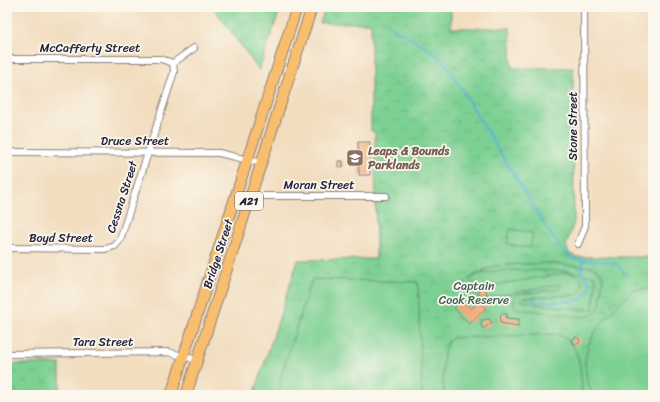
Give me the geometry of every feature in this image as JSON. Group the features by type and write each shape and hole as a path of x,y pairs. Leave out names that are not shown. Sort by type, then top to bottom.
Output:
{"highway":[{"name":"Bridge Street","path":"171,395 297,7"},
{"name":"Bridge Street","path":"186,395 312,7"}],"street":[{"name":"Stone Street","path":"578,244 584,226 584,7"},
{"path":"173,63 194,48"},
{"name":"McCafferty Street","path":"7,59 162,59 173,63"},
{"name":"Cessna Street","path":"115,246 120,240 174,72 173,63"},
{"name":"Druce Street","path":"7,152 219,153 248,158 262,163"},
{"name":"Moran Street","path":"251,196 386,196"},
{"name":"Boyd Street","path":"7,248 105,249 115,246"},
{"name":"Tara Street","path":"7,354 168,352 197,360"}],"green space":[{"path":"213,7 281,7 259,70"},
{"name":"Captain Cook Reserve","path":"326,7 451,7 451,28 510,28 512,68 573,68 574,222 566,246 569,253 576,257 653,257 653,395 254,395 298,260 376,259 375,132 371,131 371,23 320,23"},
{"path":"510,229 533,233 530,248 507,244"},
{"path":"545,263 592,267 600,271 603,279 600,306 596,313 586,317 518,309 514,307 514,297 517,294 559,289 561,286 560,284 481,299 465,283 473,276 492,267","holes":["506,270 566,271 595,276 596,282 593,309 586,310 535,304 536,300 526,302 521,301 523,298 576,295 582,288 582,284 579,277 571,273 478,288 470,281 482,273"]},
{"path":"312,279 418,282 422,395 280,395 280,379"},
{"path":"634,289 653,289 653,395 593,395 587,377 585,362 593,335 601,323"},
{"path":"555,334 564,337 575,350 580,368 582,395 444,395 444,355 445,348 452,338"},
{"path":"7,364 60,364 60,395 7,395"}],"building":[{"path":"358,142 370,142 370,175 359,175"},
{"path":"338,161 343,161 343,167 338,167"},
{"path":"486,288 487,297 480,298 478,289"},
{"path":"460,301 464,305 465,303 471,309 479,301 486,308 469,324 454,308"},
{"path":"501,314 507,314 506,318 519,319 518,326 500,323"},
{"path":"489,319 492,322 483,329 481,326 482,320"},
{"path":"576,337 579,338 579,344 576,345 573,344 572,341 573,338"}],"waterway":[{"path":"389,25 433,52 447,66 549,232 565,253 577,260 614,263 619,266 625,274"},
{"path":"531,301 563,302 579,300 585,296 589,291 590,285 587,278 581,272 583,262"}],"place":[{"name":"Leaps & Bounds Parklands","path":"355,158"}]}
